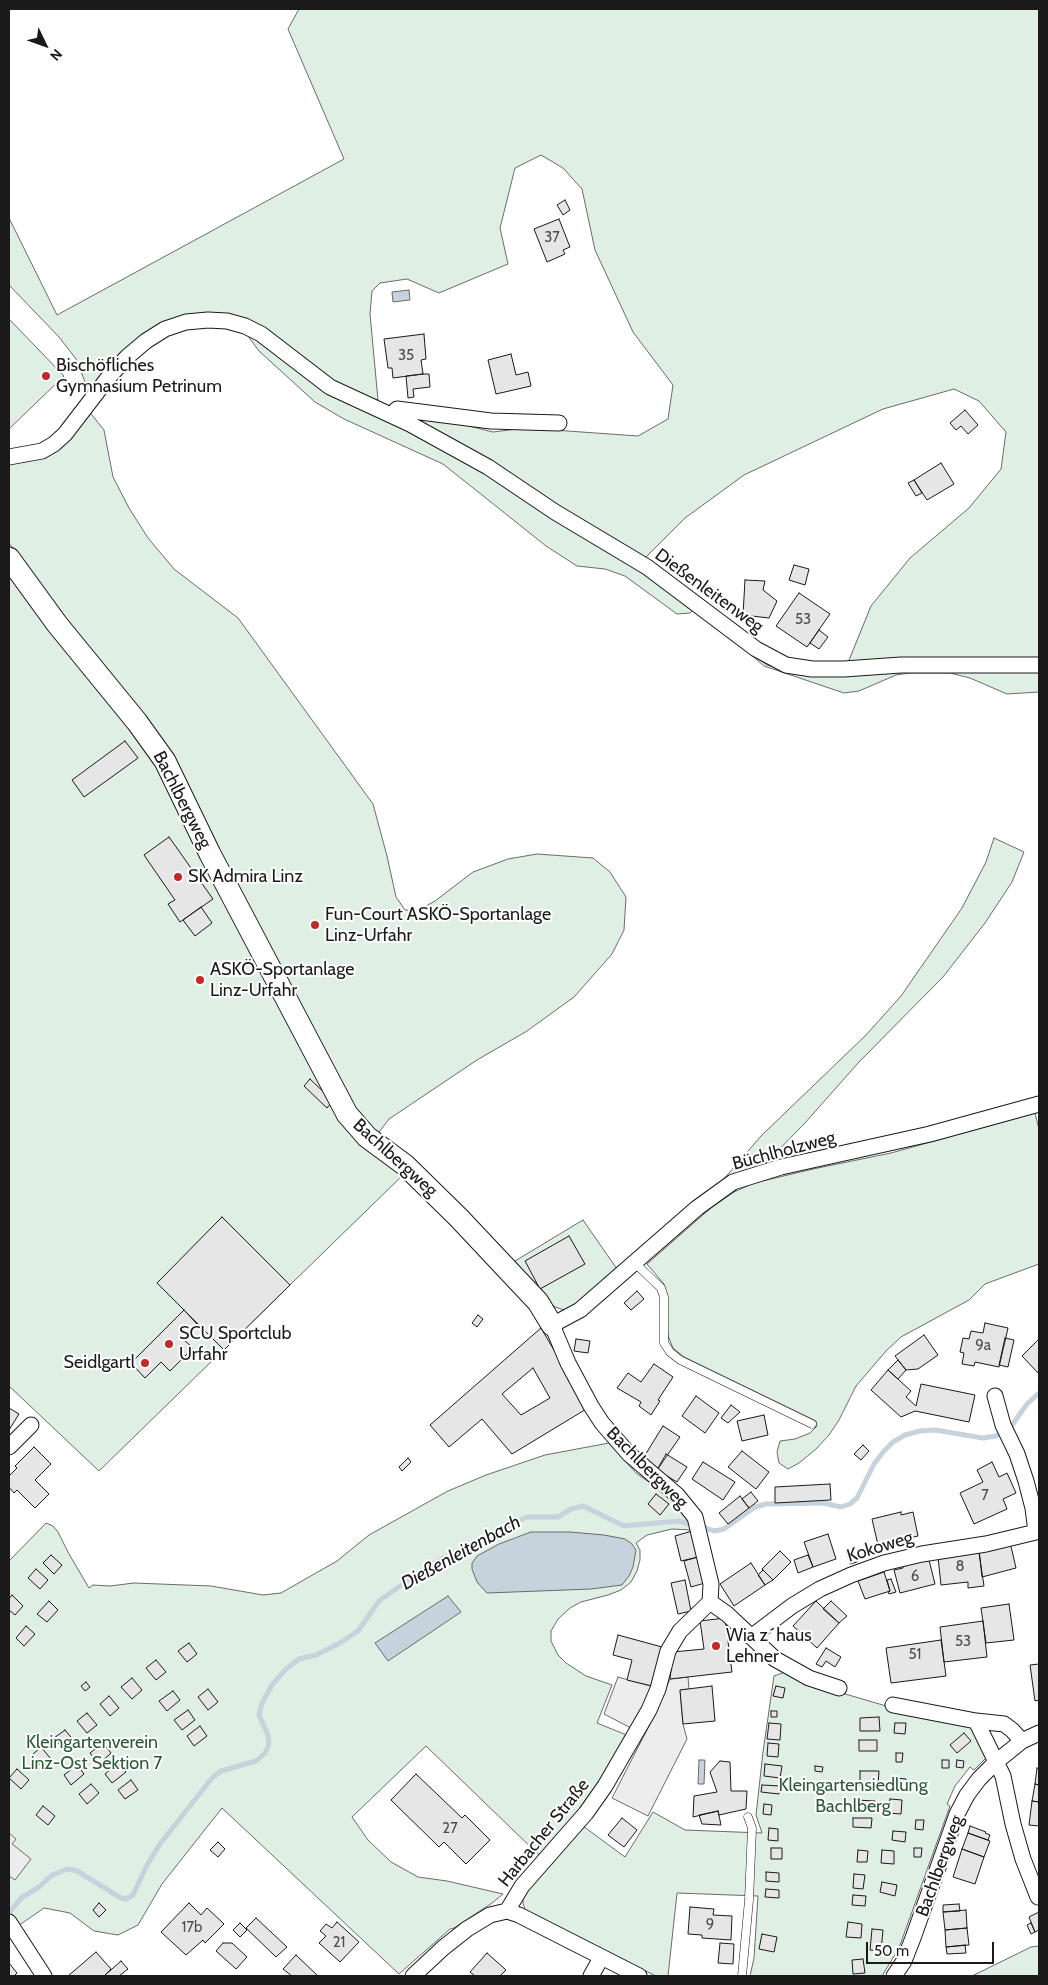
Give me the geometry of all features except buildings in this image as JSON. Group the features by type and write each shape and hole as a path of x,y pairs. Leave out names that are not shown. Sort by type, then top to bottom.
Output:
{"street":[{"name":"Dießenleitenweg","path":"9,457 42,451 54,444 65,434 108,378 127,357 146,341 165,329 186,322 217,321 245,326 261,334 330,387 392,415 488,467 555,512 622,551 677,589 756,649 786,665 812,669 902,665 1039,665"},
{"path":"392,415 397,409 491,421 559,423"},
{"name":"Bachlbergweg","path":"9,558 57,624 137,722 165,761 210,854 347,1114 366,1137 405,1165 538,1302 552,1325 568,1363 602,1423 635,1460 677,1495 688,1507 698,1525 703,1543 711,1584 710,1602"},
{"name":"Büchlholzweg","path":"552,1325 580,1310 697,1208 733,1182 781,1167 930,1134 1039,1104"},
{"name":"Kokoweg","path":"750,1637 792,1606 820,1589 851,1575 884,1563 922,1554 986,1544 1038,1532 1026,1481 1006,1431 995,1396"},
{"path":"9,1447 31,1425"},
{"path":"710,1602 727,1614 775,1659 791,1670 839,1688"},
{"name":"Harbacher Straße","path":"413,1976 467,1929 490,1915 506,1911 516,1894 566,1838 605,1786 649,1710 658,1689 668,1651 680,1631 710,1602"},
{"path":"893,1705 976,1721 1004,1724 1022,1742"},
{"path":"976,1721 1003,1776 1012,1824 1038,1897"},
{"name":"Bachlbergweg","path":"894,1976 904,1961 913,1938 957,1814 971,1790 996,1762 1022,1742 1039,1733"},
{"path":"506,1911 519,1915 638,1976"},
{"path":"9,1922 44,1976"},
{"path":"591,1976 601,1958"}],"lane":[{"path":"635,1263 661,1288 664,1297 664,1342 670,1352 680,1360 812,1424"},
{"path":"742,1976 750,1900 752,1828 748,1818"}],"green space":[{"path":"299,9 1039,9 1039,661 847,665 871,606 910,558 969,508 1001,469 1006,432 979,401 954,389 883,409 744,475 685,518 644,559 407,417 457,423 493,432 525,428 638,436 668,419 673,385 633,332 595,250 582,189 563,168 541,155 515,168 500,228 508,264 439,293 407,279 380,283 372,291 370,314 378,400 359,396 340,387 261,329 184,317 89,392 76,359 59,337 9,285 9,218 57,315 344,159 288,29"},
{"path":"9,319 64,376 9,429"},
{"path":"245,332 450,450 608,549 695,608 690,613 677,614 625,576 605,569 577,566 546,546 443,464 344,419 315,402 259,351"},
{"name":"ASKÖ-Sportanlage Linz-Urfahr","path":"88,410 104,430 113,477 129,508 148,538 174,569 238,618 373,804 396,897 405,910 417,911 435,901 473,872 508,859 537,854 593,858 610,872 626,897 624,930 612,954 574,997 527,1031 477,1060 389,1119 376,1136 405,1173 99,1471 9,1386 9,574 55,611 9,543 9,461 33,457"},
{"path":"747,651 767,665 798,673 1039,668 1039,692 1007,694 970,678 950,673 910,673 896,675 859,691 844,693 764,666"},
{"path":"994,838 1024,852 1012,882 985,923 943,977 859,1062 804,1124 764,1165 723,1180 761,1136 866,1035 901,996 962,908 986,862"},
{"path":"1035,1113 1039,1129 1039,1264 985,1284 969,1300 901,1337 886,1351 856,1386 839,1420 816,1449 799,1463 788,1469 779,1463 777,1452 780,1441 795,1439 810,1433 817,1426 816,1421 684,1357 673,1348 668,1336 667,1298 664,1284 647,1264 712,1207 734,1192 754,1183 891,1153"},
{"path":"583,1220 617,1269 572,1307 564,1310 555,1307 510,1264"},
{"name":"Kleingartenverein Linz-Ost Sektion 7","path":"609,1443 636,1473 666,1494 685,1516 691,1530 672,1529 647,1535 636,1543 640,1550 640,1560 631,1582 621,1590 581,1602 570,1608 558,1619 551,1631 551,1641 558,1655 566,1663 586,1676 612,1685 597,1723 629,1736 602,1780 541,1857 426,1746 352,1817 368,1840 391,1862 418,1877 447,1881 503,1894 492,1903 450,1929 399,1974 222,1808 162,1884 138,1925 118,1935 94,1931 70,1913 44,1908 18,1926 9,1909 9,1561 46,1523 53,1526 58,1532 89,1588 93,1585 110,1586 134,1583 211,1586 263,1595 281,1593 337,1561 369,1535 448,1491 486,1475 545,1455"},
{"name":"Kleingartensiedlung Bachlberg","path":"785,1672 835,1691 893,1708 971,1725 987,1757 974,1770 970,1767 955,1786 947,1804 950,1806 899,1948 882,1976 750,1976 754,1958 758,1896 677,1893 668,1976 656,1976 569,1934 525,1910 523,1896 583,1826 625,1857 653,1812 685,1830 762,1833 756,1815 763,1752 774,1676"},
{"path":"1039,1946 1039,1976 972,1976 1031,1947"}],"shaded area":[{"path":"409,290 410,300 393,302 392,292"},
{"path":"531,1532 570,1532 625,1539 636,1550 633,1567 622,1585 591,1589 487,1593 477,1582 472,1569 472,1563 477,1556 499,1544"},
{"path":"448,1596 461,1612 388,1661 375,1643"},
{"path":"618,1677 654,1687 633,1729 604,1714"},
{"path":"688,1677 689,1689 680,1690 683,1724 687,1739 648,1816 612,1798 650,1724 670,1679"},
{"path":"699,1760 705,1760 704,1784 698,1784"},
{"path":"9,1833 16,1839 12,1844 31,1859 15,1880 9,1876"}],"waterway":[{"name":"Dießenleitenbach","path":"9,1913 21,1898 39,1887 52,1875 68,1869 77,1871 121,1898 126,1899 133,1895 147,1865 160,1844 212,1778 221,1771 256,1761 265,1753 269,1744 268,1735 259,1715 262,1703 272,1685 286,1669 299,1659 316,1655 358,1631 379,1601 443,1558 527,1517 558,1517 571,1509 583,1506 624,1526 679,1521 715,1531 724,1529 755,1507 766,1504 823,1503 841,1507 850,1504 857,1498 874,1464 893,1442 905,1435 935,1430 983,1438 996,1436 1010,1428 1027,1404 1039,1393"}],"place":[{"name":"Bischöfliches Gymnasium Petrinum","path":"46,376"},
{"name":"SK Admira Linz","path":"178,877"},
{"name":"Fun-Court ASKÖ-Sportanlage Linz-Urfahr","path":"315,925"},
{"name":"ASKÖ-Sportanlage Linz-Urfahr","path":"200,980"},
{"name":"SCU Sportclub Urfahr","path":"169,1344"},
{"name":"Seidlgartl","path":"145,1363"},
{"name":"Wia z´haus Lehner","path":"716,1646"}]}
